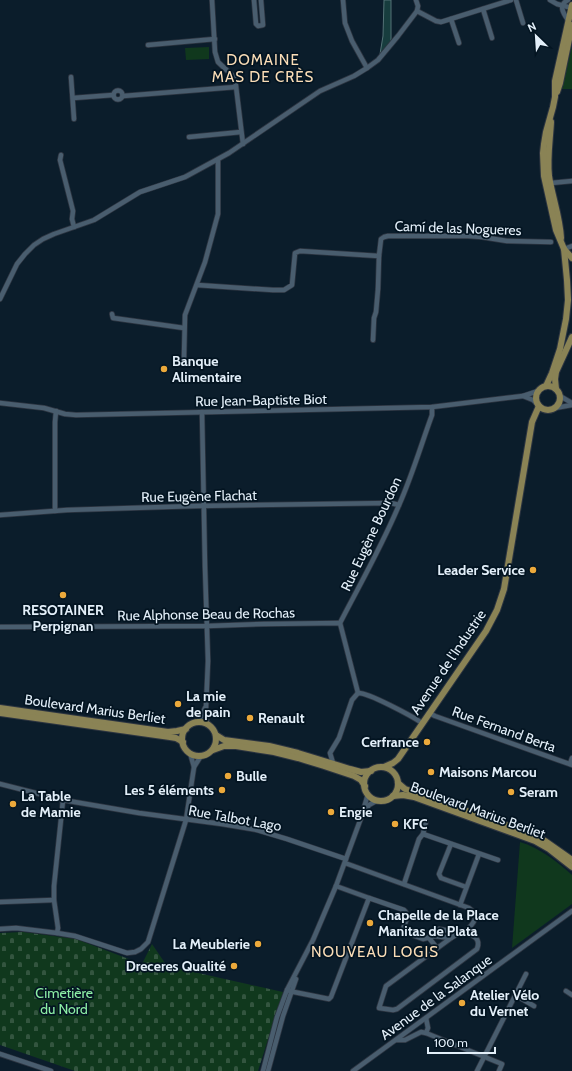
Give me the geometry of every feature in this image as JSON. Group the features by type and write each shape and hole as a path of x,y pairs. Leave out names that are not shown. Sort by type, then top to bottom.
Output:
{"main road":[{"path":"546,386 552,373 563,336 570,280 564,249 556,230 549,199 543,166 544,144 571,36 572,7"},
{"path":"555,97 555,81 571,23"},
{"path":"551,116 548,156 561,241"},
{"path":"564,249 572,258"},
{"path":"556,390 556,372 572,337"},
{"path":"546,386 553,387 556,390 560,396 558,405 551,410 542,409 538,405 536,399 538,391 546,386"},
{"name":"Avenue de l'Industrie","path":"396,775 395,769 398,759 486,631 497,610 504,588 532,422 538,405"},
{"name":"Avenue de l'Industrie","path":"531,432 538,417 542,412 547,410"},
{"name":"Boulevard Marius Berliet","path":"0,708 168,732 186,729"},
{"name":"Boulevard Marius Berliet","path":"0,713 170,737 176,738 183,742"},
{"path":"365,786 367,775 377,767 384,767 391,770 396,775 398,783 397,790 393,796 386,800 378,800 368,794 365,786 354,776 274,752 236,746 224,746 213,750 208,754 196,756 186,750 183,742 183,734 192,724 198,722 207,724 216,735 224,740 298,753 361,772 371,771"},
{"path":"213,750 216,745 216,735"},
{"name":"Avenue de l'Industrie","path":"384,767 398,759"},
{"name":"Boulevard Marius Berliet","path":"398,783 405,789 545,840 572,860"},
{"name":"Boulevard Marius Berliet","path":"393,796 414,798 527,838 549,849 572,866"}],"street":[{"path":"212,0 218,62 236,78 243,144"},
{"path":"254,0 256,24 258,26 263,25 261,0"},
{"path":"342,0 345,23 352,41 367,68"},
{"path":"0,299 17,264 34,245 54,234 102,216 140,192 177,180 218,160 320,91 354,76 367,68 378,60 417,11 418,6 416,0"},
{"path":"417,11 441,22 511,0"},
{"path":"516,0 523,23"},
{"path":"550,0 572,7"},
{"path":"568,0 562,5 562,10 571,23"},
{"path":"483,9 492,38"},
{"path":"451,19 459,43"},
{"path":"148,45 160,41 215,40"},
{"path":"71,77 74,119"},
{"path":"73,98 114,95 118,100 123,96 236,87"},
{"path":"189,137 241,132"},
{"path":"61,155 60,160 73,211 72,218 74,227"},
{"path":"184,357 185,314 197,285 218,214 218,160"},
{"path":"551,183 572,181"},
{"name":"Camí de las Nogueres","path":"379,256 381,239 388,236 482,236 507,240 551,242"},
{"path":"564,249 572,246"},
{"path":"197,285 284,290 292,286 295,252 300,251 379,256 378,289 373,340"},
{"path":"112,314 113,318 184,328"},
{"name":"Rue Jean-Baptiste Biot","path":"0,403 44,408 65,414 432,408 523,396 538,391"},
{"path":"523,396 533,400 538,405"},
{"path":"560,396 572,404"},
{"path":"555,408 572,404"},
{"name":"Rue Eugène Bourdon","path":"340,623 385,538 409,482 432,415 432,408"},
{"path":"55,511 56,412"},
{"path":"202,412 208,661 206,707 207,724"},
{"name":"Rue Eugène Flachat","path":"0,515 67,510 391,503 399,505"},
{"path":"340,623 358,693"},
{"name":"Rue Alphonse Beau de Rochas","path":"0,628 340,623"},
{"path":"358,693 373,697 422,723"},
{"path":"333,763 330,753 339,738 352,700 358,693"},
{"path":"198,722 206,707"},
{"name":"Rue Fernand Berta","path":"429,713 442,719 571,764"},
{"path":"190,753 194,767"},
{"path":"0,929 16,928 75,936 127,953 135,952 141,949 148,942 186,820 194,767 201,756"},
{"path":"571,764 572,758"},
{"name":"Rue Talbot Lago","path":"0,784 63,800 258,830 287,839 469,908 476,915 474,921 466,930 461,932"},
{"path":"263,1071 289,990 313,940 336,886 361,818 368,794"},
{"path":"57,933 58,928 54,900 54,886 63,800"},
{"path":"361,818 369,805 378,800"},
{"path":"404,884 423,834 426,821"},
{"path":"423,834 498,860"},
{"path":"451,844 439,874 441,878 466,887"},
{"path":"460,905 478,854"},
{"path":"336,886 407,912 408,915 403,929 404,932 423,939 434,936 451,938"},
{"path":"289,990 329,999 331,997 369,898"},
{"path":"0,902 54,900"},
{"name":"Avenue de la Salanque","path":"353,1071 572,911"},
{"path":"434,936 439,929 461,932 477,939 478,946 477,949 397,1009 393,1010 379,1008 386,986 461,932"},
{"path":"429,938 437,948"},
{"path":"477,1071 483,1056 526,974"},
{"path":"566,991 572,995"},
{"path":"515,995 534,1006"},
{"path":"396,1040 405,1040 424,1033 428,1028 426,1018"},
{"path":"416,1025 424,1033 502,1064 499,1071"},
{"path":"268,1071 275,1036"},
{"path":"1,1054 51,1071"}],"green space":[{"path":"572,46 572,89 559,89 562,88"},
{"path":"209,47 209,59 186,60 185,48"},
{"path":"520,842 541,851 572,875 572,904 512,948"},
{"name":"Cimetière du Nord","path":"23,932 76,939 142,964 152,944 167,966 283,992 258,1071 75,1071 0,1045 0,933"}],"shaded area":[{"path":"384,0 391,0 391,42 380,54 383,36"}],"place":[{"name":"Banque Alimentaire","path":"164,369"},
{"name":"Leader Service","path":"533,570"},
{"name":"RESOTAINER Perpignan","path":"63,595"},
{"name":"La mie de pain","path":"178,704"},
{"name":"Renault","path":"250,718"},
{"name":"Cerfrance","path":"427,742"},
{"name":"Maisons Marcou","path":"431,772"},
{"name":"Bulle","path":"228,776"},
{"name":"Les 5 éléments","path":"222,790"},
{"name":"Seram","path":"511,792"},
{"name":"La Table de Mamie","path":"13,804"},
{"name":"Engie","path":"331,812"},
{"name":"KFC","path":"395,824"},
{"name":"Chapelle de la Place Manitas de Plata","path":"370,923"},
{"name":"La Meublerie","path":"258,944"},
{"name":"Dreceres Qualité","path":"234,966"},
{"name":"Atelier Vélo du Vernet","path":"462,1003"}],"district":[{"name":"DOMAINE MAS DE CRÈS","path":"263,68"},
{"name":"NOUVEAU LOGIS","path":"375,952"}]}
